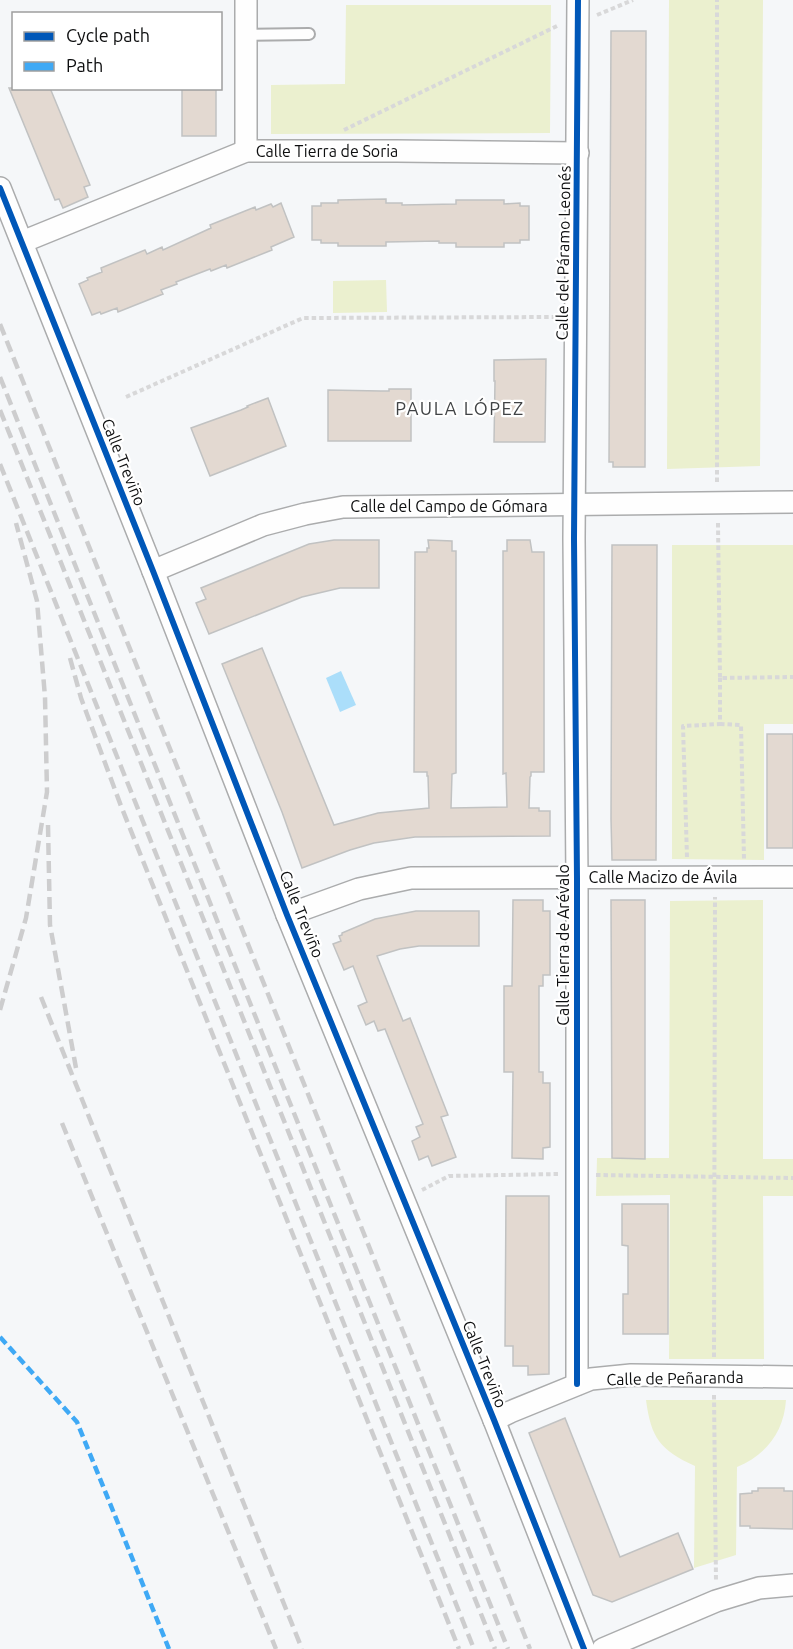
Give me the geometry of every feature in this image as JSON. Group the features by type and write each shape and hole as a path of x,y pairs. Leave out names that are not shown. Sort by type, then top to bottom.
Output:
{"street":[{"path":"246,0 246,151"},
{"name":"Calle del Páramo Leonés","path":"574,506 578,8"},
{"name":"Calle Tierra de Soria","path":"22,242 246,151 578,153"},
{"name":"Calle Treviño","path":"0,188 287,915 494,1420 584,1649"},
{"name":"Calle del Campo de Gómara","path":"153,571 263,525 343,507 793,502"},
{"name":"Calle Tierra de Arévalo","path":"574,506 577,1384"},
{"name":"Calle Macizo de Ávila","path":"287,915 359,889 411,878 793,877"},
{"name":"Calle de Peñaranda","path":"494,1420 591,1379 631,1375 793,1377"},
{"path":"603,1649 716,1601 759,1588 793,1585"}],"lane":[{"path":"246,35 309,34"}],"path":[{"path":"343,130 578,8 598,15 633,0"},
{"path":"717,0 717,504 720,724"},
{"path":"126,397 303,318 576,317"},
{"path":"720,678 793,677"},
{"path":"687,866 683,726 720,724 741,725 744,867"},
{"path":"715,878 716,1601"}],"green space":[{"path":"669,0 763,0 760,466 667,469"},
{"path":"346,5 551,5 550,133 271,134 271,85 345,84"},
{"path":"386,280 387,312 333,313 333,281"},
{"path":"672,545 793,545 793,724 764,724 764,860 672,859"},
{"path":"763,900 763,1159 793,1159 793,1196 763,1196 764,1359 669,1359 670,1195 596,1196 597,1158 669,1158 670,901"},
{"path":"646,1400 786,1400 782,1422 772,1441 757,1456 737,1467 736,1555 694,1568 695,1466 673,1454 659,1441 651,1424"}],"water":[{"path":"341,671 356,705 340,712 326,678"}],"building":[{"path":"611,31 646,31 645,467 613,467 613,462 609,462"},
{"path":"9,88 12,90 51,90 90,185 84,187 88,197 63,208 59,199 55,200"},
{"path":"182,90 216,90 216,136 182,136"},
{"path":"386,199 386,203 402,203 402,205 456,204 456,200 504,200 504,204 520,203 520,206 529,206 529,240 520,240 520,243 504,243 504,247 456,247 456,243 439,243 439,241 386,242 386,246 338,246 338,243 321,243 321,240 312,240 312,206 321,206 321,203 338,203 338,200"},
{"path":"281,203 294,237 271,247 272,250 227,268 226,265 211,271 210,269 176,282 177,284 161,290 163,294 118,312 117,308 92,315 79,284 102,272 101,268 145,250 147,254 162,247 163,250 211,228 210,225 255,207 256,210"},
{"path":"546,359 545,442 494,442 494,360"},
{"path":"389,389 411,389 411,441 328,441 328,390 389,391"},
{"path":"268,398 286,446 210,476 191,428"},
{"path":"334,540 379,540 379,588 340,588 302,597 209,634 196,603 206,599 201,588 309,544"},
{"path":"428,540 452,541 452,551 456,551 456,773 452,774 451,808 507,807 506,773 503,774 503,551 507,551 507,540 530,540 532,552 544,552 544,772 531,772 529,808 550,811 550,836 415,837 374,843 302,868 282,812 222,664 262,648 334,825 378,813 429,808 427,772 414,772 415,552 427,552"},
{"path":"612,545 657,545 656,860 612,860"},
{"path":"767,734 793,734 793,848 767,848"},
{"path":"513,900 543,900 543,911 550,911 550,975 543,975 543,986 539,986 539,1072 543,1072 543,1083 550,1083 550,1147 543,1148 543,1159 512,1158 513,1072 504,1072 504,986 512,986"},
{"path":"611,900 645,900 645,1159 612,1158"},
{"path":"416,911 479,911 479,946 419,946 377,956 403,1021 410,1018 448,1115 441,1117 456,1157 432,1166 428,1156 419,1160 412,1141 420,1137 416,1127 423,1124 385,1029 378,1031 374,1021 366,1025 358,1006 367,1002 353,966 344,970 333,944 341,941 339,936 342,933 375,919"},
{"path":"506,1196 549,1196 549,1374 528,1375 528,1366 513,1366 513,1346 505,1346"},
{"path":"622,1204 668,1204 668,1334 623,1334 623,1294 628,1294 628,1246 622,1245"},
{"path":"565,1418 620,1557 678,1533 693,1569 612,1602 593,1595 529,1433"},
{"path":"758,1488 784,1488 784,1491 793,1491 793,1529 740,1526 740,1494 758,1491"}],"railway":[{"path":"0,324 530,1649"},
{"path":"0,377 508,1649"},
{"path":"0,410 495,1649"},
{"path":"0,464 474,1649"},
{"path":"0,1010 26,918 47,792 45,697 37,601 16,523"},
{"path":"70,658 81,698 121,806 459,1649"},
{"path":"48,825 50,925 76,1068"},
{"path":"41,997 302,1649"},
{"path":"62,1123 276,1649"}],"marked path":[{"path":"0,1337 77,1422 169,1649"}],"cycle path":[{"path":"577,1384 574,539 578,0"},
{"path":"0,188 287,915 494,1420 584,1649"}],"district":[{"name":"PAULA LÓPEZ","path":"460,408"}]}
